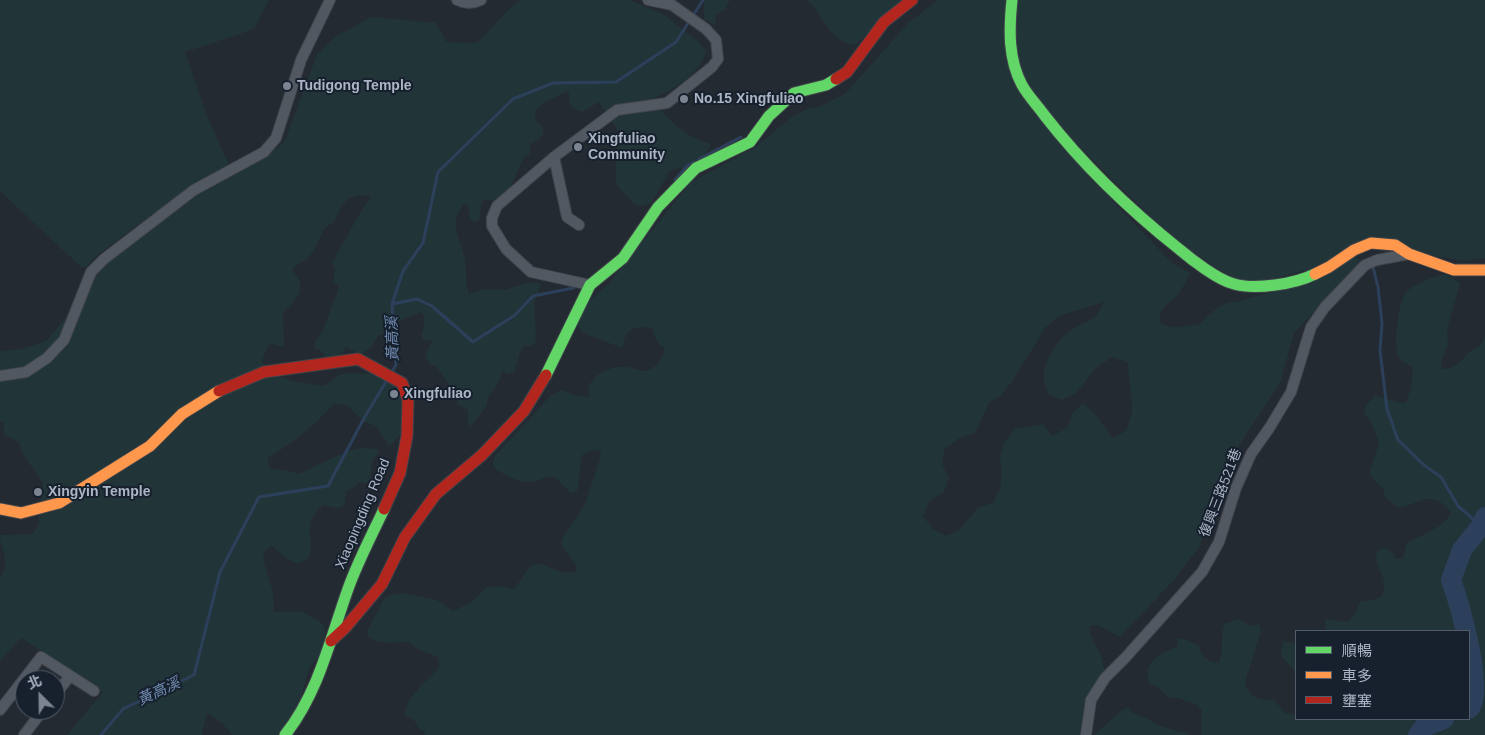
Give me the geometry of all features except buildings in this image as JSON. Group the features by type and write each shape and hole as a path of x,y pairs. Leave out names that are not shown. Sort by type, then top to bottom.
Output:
{"street":[{"path":"0,376 26,372 47,358 64,340 91,272 104,259 194,190 264,152 276,138 301,60 330,0"},
{"path":"457,0 462,3 472,3 481,0"},
{"path":"590,285 531,272 506,249 492,226 492,218 497,206 554,157 617,110 667,103 712,67 718,59 716,40 706,29 672,5 648,0"},
{"path":"331,641 345,628 382,584 405,537 436,494 482,455 524,411 549,370 590,285 623,258 658,207 696,168 750,142 769,116 794,93 826,85 847,72 884,22 912,0"},
{"path":"1012,0 1009,26 1012,54 1022,85 1070,148 1142,219 1199,265 1232,284 1253,287 1275,285 1311,276 1354,250 1371,243 1395,245 1409,254 1454,270 1485,270"},
{"path":"554,157 567,217 579,225"},
{"name":"復興三路521巷","path":"1086,735 1091,700 1104,678 1125,658 1202,572 1215,550 1236,488 1251,454 1291,392 1311,327 1325,307 1365,265 1377,260 1409,254"},
{"name":"Xiaopingding Road","path":"0,509 21,513 59,503 150,446 182,414 220,390 264,372 358,359 402,383 408,400 407,436 400,473 349,587 311,696 286,735"},
{"path":"0,710 41,657 94,691"},
{"path":"65,682 70,676"},
{"path":"24,735 35,720"}],"green space":[{"path":"0,0 269,0 254,29 185,52 207,116 229,165 162,207 104,250 86,267 81,267 0,191"},
{"path":"520,0 630,0 663,14 699,42 706,51 699,67 686,79 655,98 664,113 678,127 694,137 711,144 709,149 693,168 673,169 669,172 652,202 638,206 616,183 617,154 623,138 599,102 582,112 570,104 568,91 541,105 535,114 536,120 544,130 542,136 532,144 528,143 531,148 529,155 524,157 509,191 497,202 485,199 482,203 479,220 475,222 470,219 468,205 464,204 457,218 457,232 465,260 469,294 484,289 504,290 531,282 541,284 534,304 535,343 531,346 525,345 521,350 514,372 508,374 503,371 494,391 489,395 486,407 470,427 468,410 458,405 449,385 436,366 430,365 425,355 433,340 428,341 422,338 422,332 425,327 423,322 424,316 421,312 391,324 383,334 378,336 372,346 361,355 346,347 340,357 324,360 324,355 320,350 315,349 315,342 323,331 338,290 338,285 333,282 335,269 332,263 371,196 356,196 346,201 334,223 330,224 323,231 310,255 303,262 293,267 293,272 300,283 300,289 296,299 283,313 284,347 269,343 262,361 274,373 298,382 324,386 339,375 347,373 373,374 403,385 401,434 389,446 376,426 365,422 346,405 333,404 318,421 291,443 268,458 268,465 272,469 299,474 347,451 361,448 379,449 378,455 373,458 369,484 359,482 356,486 346,491 345,502 342,507 336,508 324,505 312,518 310,524 311,550 309,558 298,564 287,559 272,546 266,549 263,557 274,598 273,612 301,611 319,621 325,631 323,653 310,666 298,706 286,735 232,735 222,723 207,713 202,735 67,735 103,692 21,638 0,661 0,578 5,561 0,535 33,534 39,523 38,507 42,496 43,483 22,453 19,442 3,432 4,424 0,421 0,351 21,349 47,340 69,314 94,275 122,251 199,194 270,154 285,141 317,54 335,37 371,17 436,23 447,42 477,43"},
{"path":"704,0 730,0 725,9 716,15 715,25 704,19"},
{"path":"807,0 905,0 855,45 846,43 833,34"},
{"path":"938,0 1007,0 1008,56 1086,173 1172,263 1190,273 1177,296 1164,308 1160,316 1160,323 1171,327 1198,325 1220,306 1230,302 1277,291 1318,277 1357,257 1361,263 1294,333 1280,383 1234,453 1229,475 1199,547 1173,581 1120,637 1097,625 1090,626 1090,634 1101,656 1105,671 1081,735 424,735 425,731 419,729 414,720 405,715 406,709 416,691 437,670 439,666 438,658 408,642 386,643 371,639 367,635 368,629 384,599 390,595 403,593 437,600 453,611 470,603 487,587 500,586 514,589 529,568 536,564 541,564 557,571 570,573 577,571 576,565 561,545 562,539 585,504 601,456 600,451 594,450 583,454 577,491 571,493 555,477 527,482 508,476 495,469 493,463 495,456 551,395 562,390 574,395 589,397 588,390 590,384 599,374 619,367 643,371 649,370 659,362 663,355 664,348 656,340 653,329 640,328 630,330 622,348 583,333 572,317 609,283 691,182 754,148 793,116 809,108 819,107 845,94 909,22","holes":["1104,302 1095,317 1067,333 1052,350 1044,371 1044,382 1048,394 1062,400 1076,393 1096,368 1112,357 1128,362 1132,410 1127,430 1113,438 1094,413 1083,403 1072,414 1067,428 1052,436 1043,424 1014,429 1005,441 1000,457 1002,473 1000,489 993,503 979,507 959,530 946,536 933,529 923,516 929,501 944,492 949,478 942,464 945,448 960,438 975,433 989,403 1001,395 1012,382 1045,328 1059,316"]},
{"path":"1017,0 1485,0 1485,258 1465,261 1422,254 1373,237 1317,267 1259,281 1235,280 1192,252 1151,217 1077,145 1026,83 1016,50"},
{"path":"1441,275 1448,275 1460,283 1447,330 1448,345 1441,362 1442,369 1457,365 1468,353 1481,345 1485,336 1485,735 1201,735 1202,710 1197,705 1178,698 1169,698 1157,686 1150,684 1148,670 1154,660 1177,646 1178,638 1185,639 1199,646 1206,658 1219,663 1224,624 1238,619 1251,626 1259,624 1261,631 1245,682 1246,687 1252,695 1259,699 1274,700 1285,713 1295,715 1295,720 1470,720 1470,630 1325,630 1326,619 1347,622 1354,616 1360,602 1382,596 1384,582 1376,561 1378,550 1385,548 1392,552 1396,559 1403,558 1407,543 1438,527 1451,512 1444,505 1431,499 1398,508 1385,497 1383,489 1369,474 1379,443 1373,426 1364,412 1366,405 1376,395 1399,403 1406,403 1411,387 1413,367 1401,360 1398,354 1396,346 1397,325 1401,304 1407,291"},
{"path":"1284,641 1295,644 1295,671 1282,656"},
{"path":"1127,707 1133,713 1158,725 1189,733 1189,735 1094,735"}],"waterway":[{"name":"黃高溪","path":"392,372 396,365 392,304 403,271 423,243 438,172 513,99 553,83 616,82 676,42 703,0"},
{"path":"699,159 741,137"},
{"path":"675,180 688,165 694,162"},
{"path":"1373,267 1378,287 1382,323 1380,350 1387,409 1398,440 1424,465 1441,477 1458,506 1481,526"},
{"path":"392,304 417,299 432,306 473,342 515,315 533,296 573,288 579,284"},
{"name":"黃高溪","path":"101,735 123,709 194,675 220,572 259,497 328,486 363,420 387,380"},
{"path":"1466,630 1451,580 1462,550 1481,526 1485,517"},
{"path":"1470,653 1474,685 1473,700 1470,707"},
{"path":"1418,735 1424,727 1442,720"}],"traffic: fast":[{"path":"1012,0 1010,22 1012,54 1017,75 1022,85 1060,134 1125,203 1191,259 1228,282 1243,286 1275,285 1297,281 1315,274"},
{"path":"546,375 590,285 623,258 658,207 696,168 750,142 769,116 794,93 826,85 836,79"},
{"path":"285,735 307,701 315,683 352,579 384,509"}],"traffic: slow":[{"path":"1315,274 1354,250 1371,243 1395,245 1409,254 1454,270 1485,270"},
{"path":"0,509 21,513 59,503 150,446 182,414 219,391"}],"traffic: jam":[{"path":"836,79 847,72 884,22 912,0"},
{"path":"219,391 264,372 358,359 402,383 408,400 407,436 400,473 384,509"},
{"path":"331,641 345,628 382,584 405,537 436,494 482,455 524,411 546,375"}],"place":[{"name":"Tudigong Temple","path":"287,86"},
{"name":"No.15 Xingfuliao","path":"684,99"},
{"name":"Xingfuliao Community","path":"578,147"},
{"name":"Xingfuliao","path":"394,394"},
{"name":"Xingyin Temple","path":"38,492"}]}
